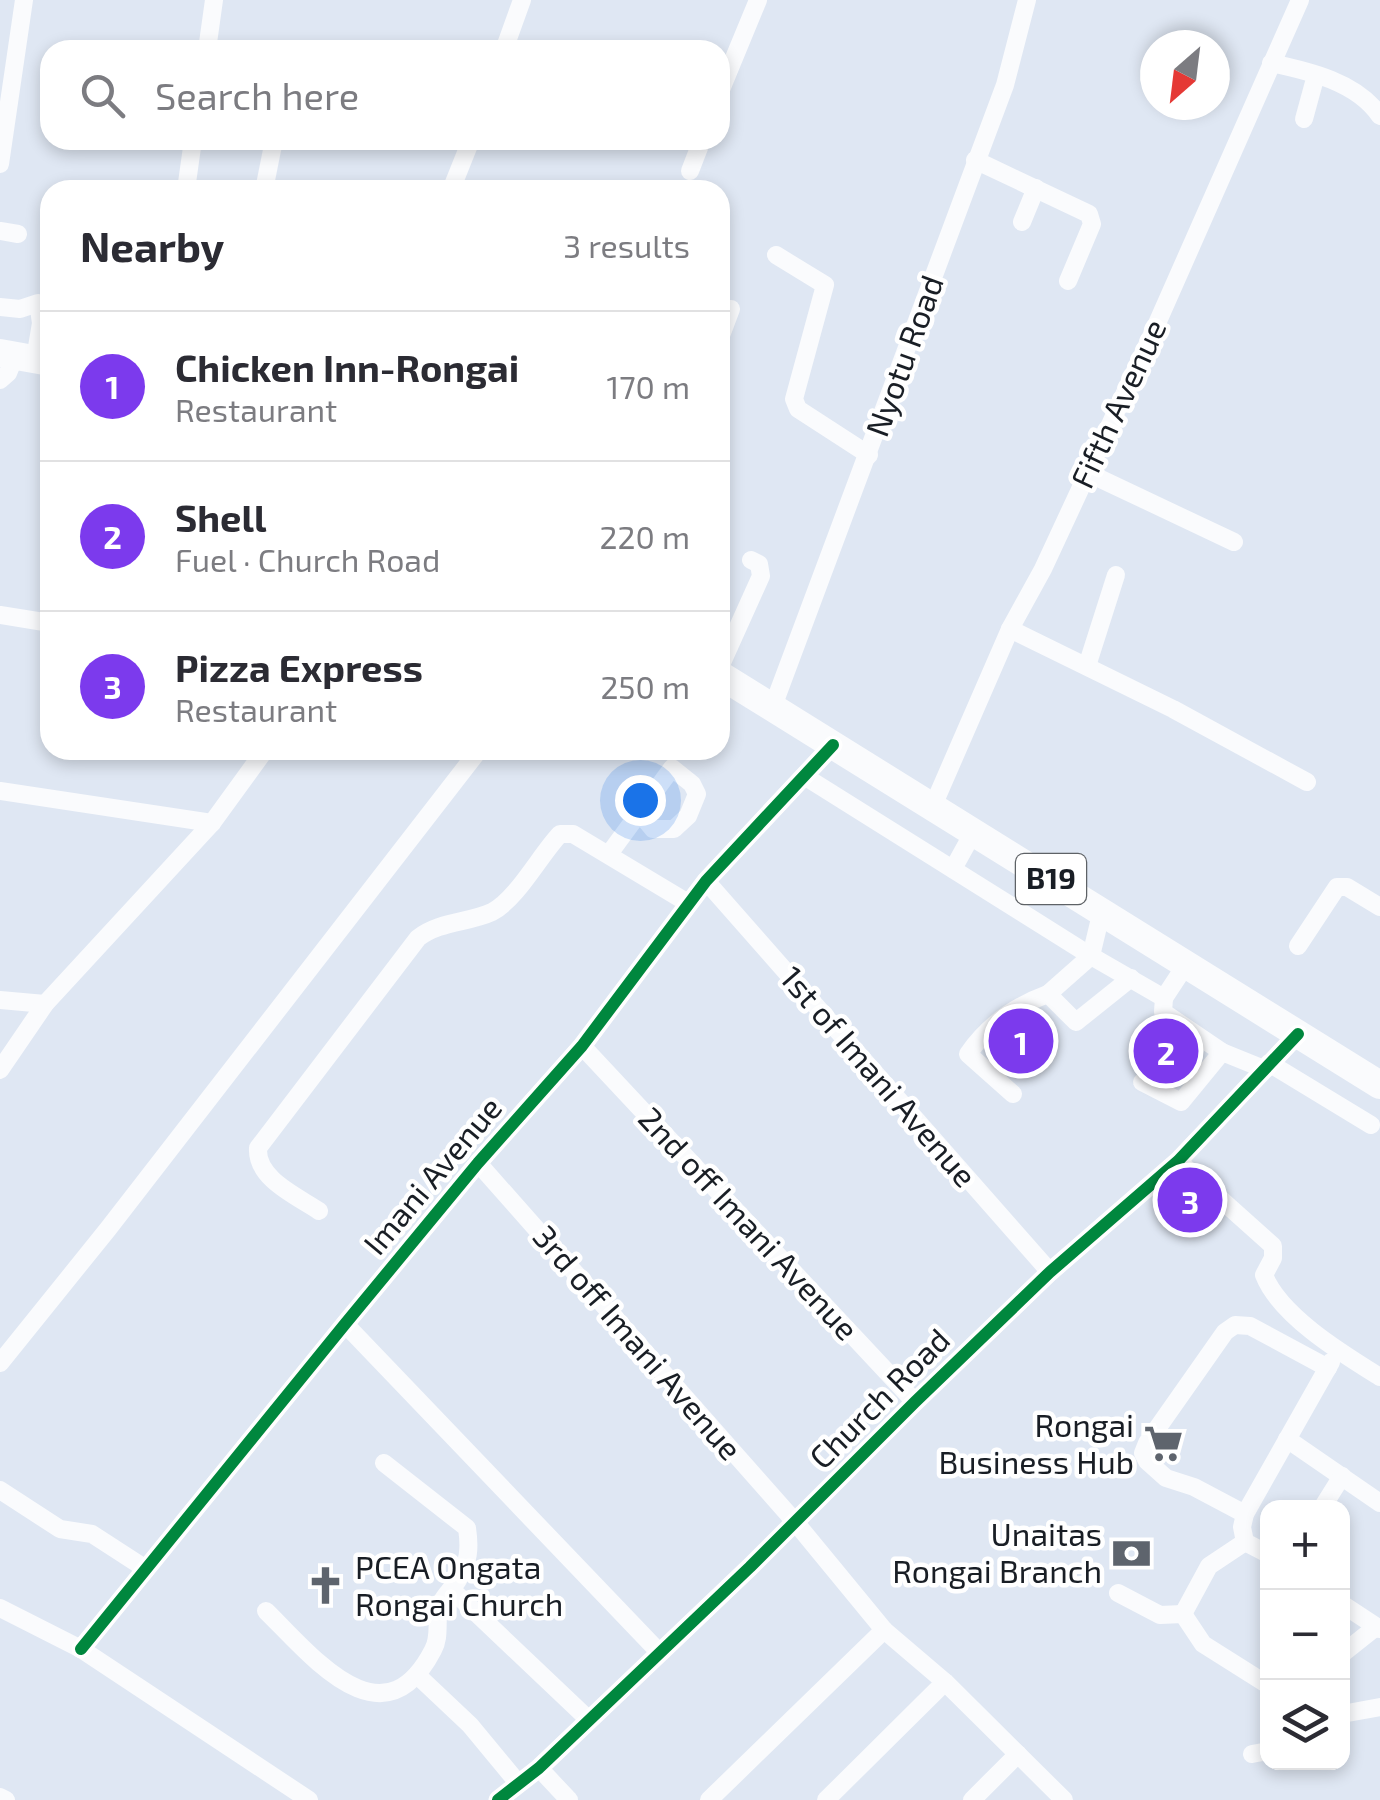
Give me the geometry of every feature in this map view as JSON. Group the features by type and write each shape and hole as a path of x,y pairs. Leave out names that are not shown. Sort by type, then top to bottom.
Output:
{"highway":[{"name":"B19","path":"730,678 772,709 1380,1085"}],"street":[{"path":"0,164 24,0"},
{"path":"208,40 214,0"},
{"path":"508,40 522,0"},
{"path":"730,68 758,0"},
{"name":"Nyotu Road","path":"772,709 1004,85 1027,0"},
{"name":"Fifth Avenue","path":"932,806 1010,629 1088,473 1300,0"},
{"path":"1271,62 1335,81 1367,100 1380,116"},
{"path":"1304,119 1316,75"},
{"path":"187,180 192,150"},
{"path":"266,180 272,150"},
{"path":"455,180 467,150"},
{"path":"690,170 698,150"},
{"path":"975,160 1084,210 1091,220 1087,239 1068,281"},
{"path":"1022,222 1036,188"},
{"path":"776,255 824,284 794,399 798,410 869,456"},
{"path":"0,306 20,309 38,303 40,316"},
{"path":"0,380 25,358 40,325"},
{"path":"1088,473 1234,542"},
{"path":"730,648 761,576 758,564 751,560"},
{"path":"1087,666 1116,575"},
{"path":"0,614 40,622"},
{"path":"1010,629 1307,782"},
{"name":"Imani Avenue","path":"81,1649 478,1163 582,1046 706,881 833,745"},
{"path":"0,1070 45,1004 212,823 259,760"},
{"path":"0,1363 108,1230 471,760"},
{"path":"804,776 1164,998"},
{"path":"0,791 212,823"},
{"path":"609,854 639,812"},
{"path":"952,870 974,831"},
{"path":"318,1211 268,1177 257,1160 258,1148 418,938 431,928 492,912 506,901 560,834 573,834 688,903"},
{"name":"1st of Imani Avenue","path":"706,881 1050,1272"},
{"path":"1298,946 1337,887 1346,887 1380,908"},
{"path":"1013,1094 968,1054 980,1036 1020,1004 1048,994 1091,956 1102,910"},
{"path":"1186,963 1164,998 1163,1012 1222,1052 1266,1066 1371,1125"},
{"path":"1048,994 1076,1022 1132,978"},
{"path":"0,1000 45,1004"},
{"name":"Church Road","path":"498,1800 539,1768 796,1523 1050,1272 1178,1161 1298,1034"},
{"name":"2nd off Imani Avenue","path":"582,1046 915,1402"},
{"path":"1142,1082 1181,1102 1222,1052"},
{"path":"1178,1161 1273,1246 1264,1275 1272,1294 1338,1351 1380,1378"},
{"name":"3rd off Imani Avenue","path":"478,1163 796,1523 884,1630 944,1682 1064,1800"},
{"path":"345,1324 660,1652"},
{"path":"1245,1514 1155,1470 1143,1453 1147,1442 1225,1332 1234,1325 1250,1326 1328,1368"},
{"path":"1245,1542 1245,1514 1338,1351"},
{"path":"1287,1439 1380,1503"},
{"path":"266,1611 331,1676 362,1691 376,1694 398,1688 417,1675 436,1646 439,1609 470,1552 467,1528 384,1463"},
{"path":"1327,1500 1342,1476"},
{"path":"0,1490 60,1528 92,1534 146,1569"},
{"path":"1245,1542 1260,1550"},
{"path":"1183,1614 1209,1566 1245,1542"},
{"path":"451,1589 588,1719"},
{"path":"1118,1593 1160,1616 1183,1614"},
{"path":"0,1608 81,1649 310,1800"},
{"path":"1350,1609 1378,1628 1350,1648"},
{"path":"1183,1614 1203,1644 1260,1680"},
{"path":"709,1800 884,1630"},
{"path":"417,1675 470,1725 518,1783"},
{"path":"826,1800 944,1682"},
{"path":"1350,1714 1380,1708"},
{"path":"972,1800 1018,1754"},
{"path":"539,1768 568,1800"}],"cycle path":[{"path":"81,1649 478,1163 582,1046 706,881 833,745"},
{"path":"498,1800 539,1768 750,1567 1050,1272 1178,1161 1298,1034"}],"place":[{"name":"Chicken Inn-Rongai","path":"1021,1041"},
{"name":"Shell","path":"1166,1051"},
{"name":"Pizza Express","path":"1190,1200"},
{"name":"Rongai Business Hub","path":"1164,1444"},
{"name":"Unaitas Rongai Branch","path":"1132,1553"},
{"name":"PCEA Ongata Rongai Church","path":"325,1586"}]}
